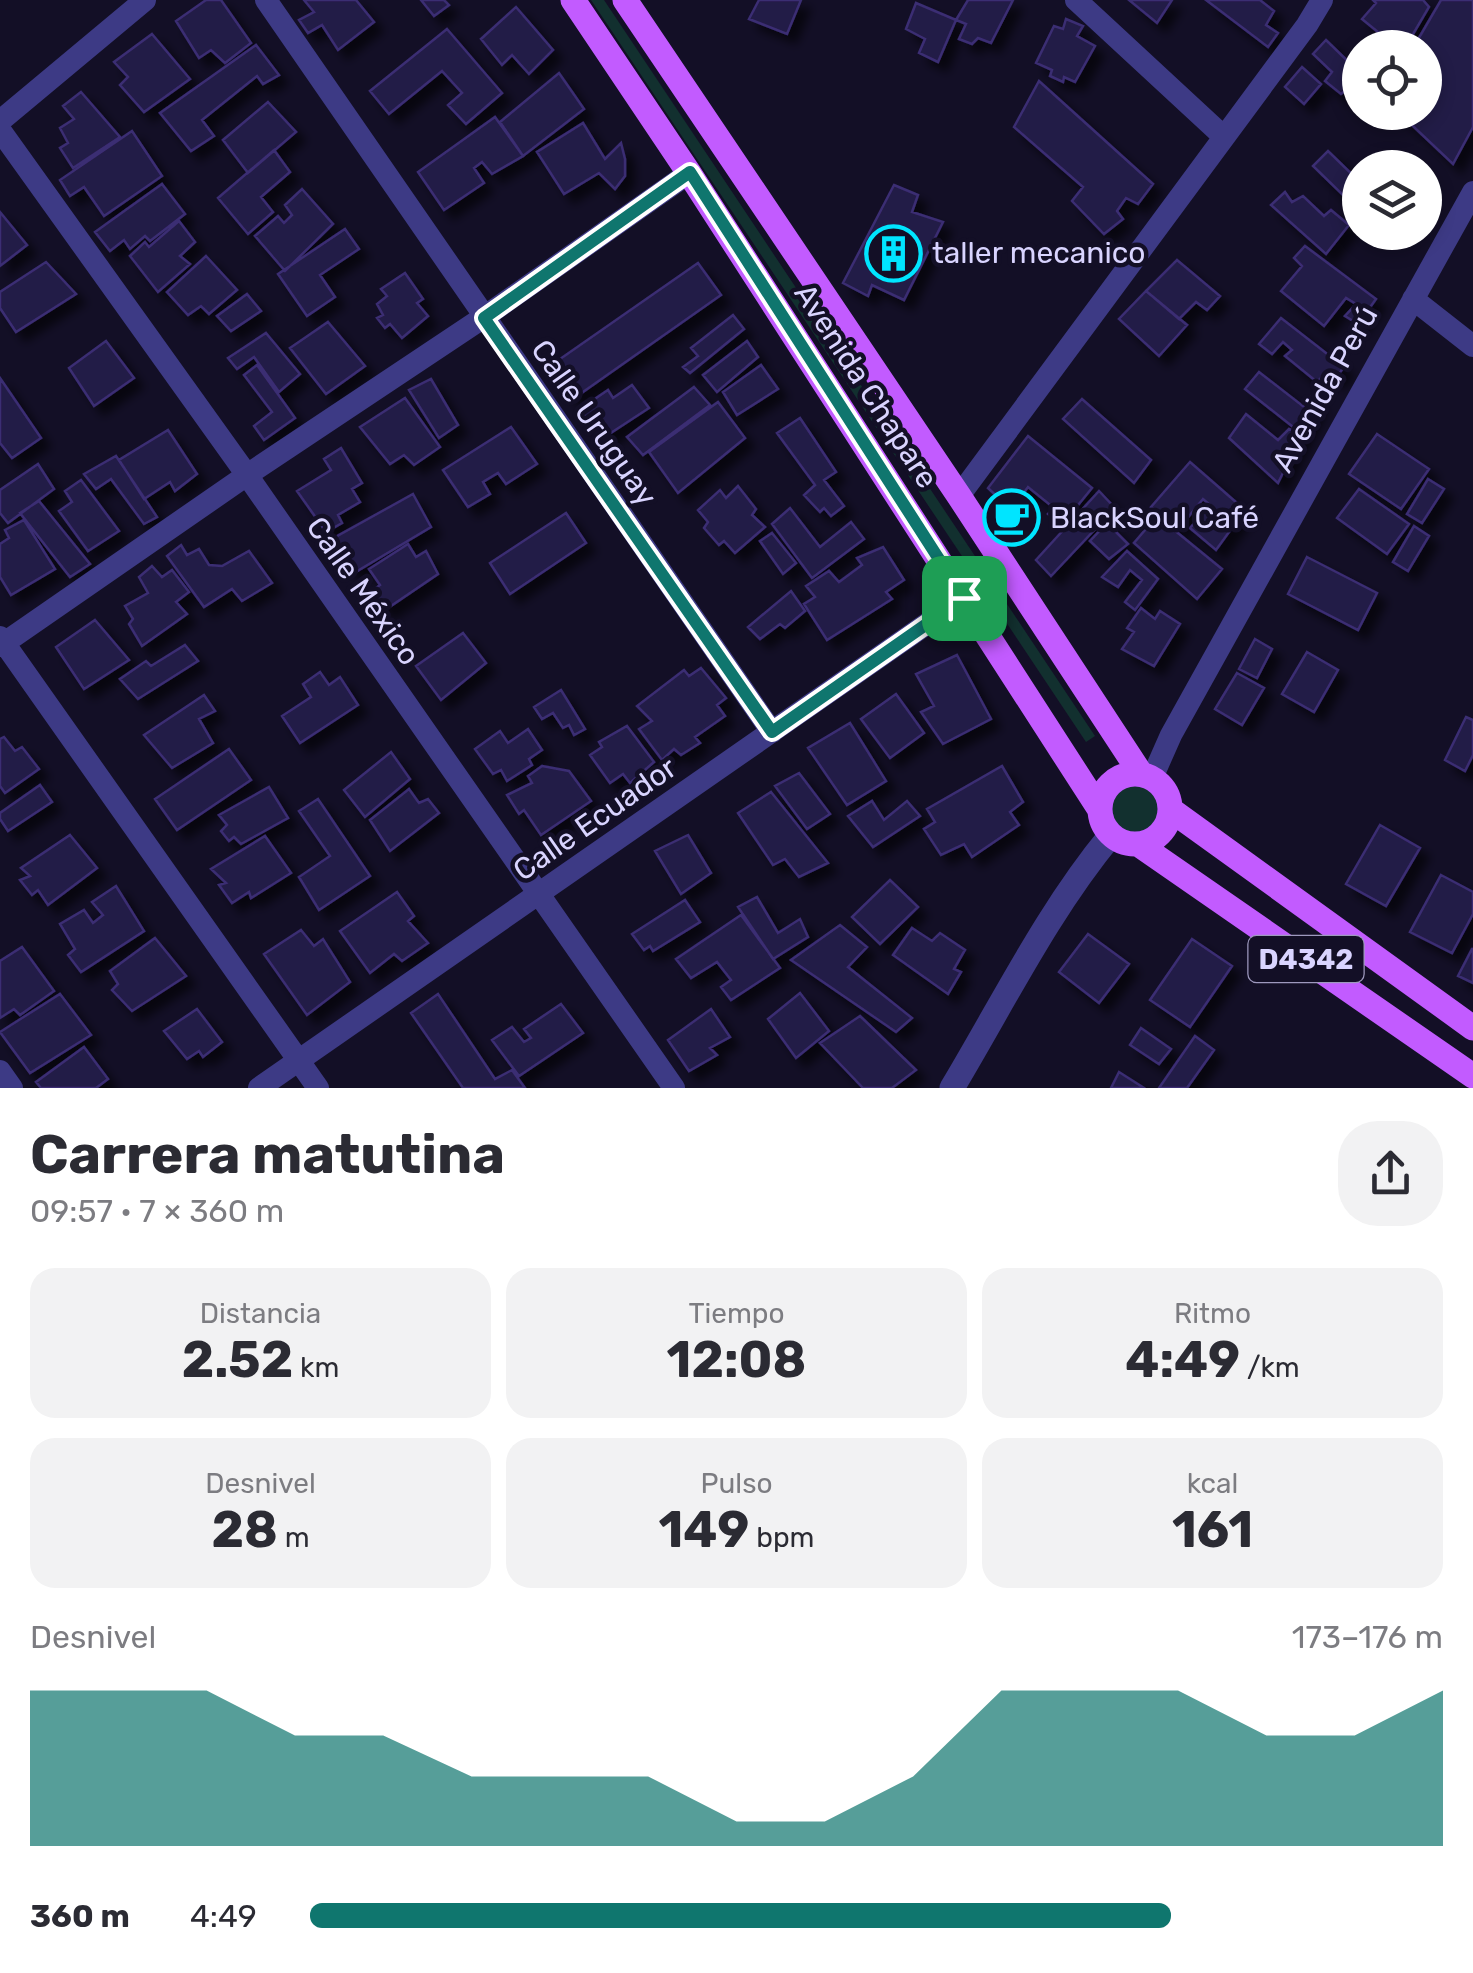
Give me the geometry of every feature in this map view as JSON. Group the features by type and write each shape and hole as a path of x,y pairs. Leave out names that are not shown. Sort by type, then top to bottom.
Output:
{"main road":[{"name":"Avenida Chapare","path":"573,0 690,172 1100,810"},
{"name":"Avenida Chapare","path":"625,0 1146,776"},
{"path":"1112,834 1105,827 1100,810 1104,792 1126,775 1146,776"},
{"name":"D4342","path":"1146,776 1164,788 1171,810 1473,1028"},
{"path":"1138,844 1162,833 1171,810"},
{"name":"D4342","path":"1112,834 1129,844 1138,844 1473,1076"}],"street":[{"path":"0,121 145,0"},
{"name":"Calle Uruguay","path":"266,0 772,732"},
{"path":"1076,0 1224,136"},
{"path":"959,496 1307,26 1322,0"},
{"name":"Calle México","path":"0,130 247,475 674,1088"},
{"path":"318,1088 2,642 484,318 690,172"},
{"name":"Avenida Perú","path":"1146,776 1473,192"},
{"path":"1412,299 1473,346"},
{"name":"Calle Ecuador","path":"259,1088 964,598"},
{"path":"952,1088 1086,865 1112,834"},
{"path":"0,1070 12,1088"}],"green space":[{"path":"591,0 604,0 1095,736 1086,742"},
{"path":"1136,785 1153,792 1160,809 1153,826 1136,833 1119,826 1112,809 1119,792"}],"building":[{"path":"206,0 221,0 251,43 225,63 211,50 199,58 176,21"},
{"path":"304,0 356,0 374,22 338,50 322,25 308,33 299,20 314,12"},
{"path":"421,0 444,0 449,5 434,16"},
{"path":"759,0 801,0 787,34 749,19"},
{"path":"968,0 1013,0 991,43 978,38 972,44 959,39 966,24 956,20"},
{"path":"1129,0 1172,0 1157,23"},
{"path":"1206,0 1260,0 1274,11 1266,25 1278,33 1268,47"},
{"path":"1373,0 1423,0 1429,7 1415,30 1375,30 1362,19 1376,3"},
{"path":"1441,0 1473,0 1473,127 1453,164 1417,130 1442,130 1442,30 1424,30"},
{"path":"916,3 956,20 938,62 919,53 925,39 906,29"},
{"path":"516,7 553,50 529,74 512,55 502,65 481,39"},
{"path":"1066,19 1083,26 1077,36 1095,46 1075,82 1050,76 1052,70 1036,63 1054,26 1063,29"},
{"path":"447,29 502,93 466,124 448,105 462,93 442,71 389,114 370,91"},
{"path":"152,34 190,79 144,112 120,85 128,77 114,62"},
{"path":"1326,40 1342,56 1341,94 1325,81 1332,72 1313,54"},
{"path":"256,45 279,75 263,84 257,76 202,120 214,136 191,151 160,113"},
{"path":"1302,67 1321,84 1304,104 1285,87"},
{"path":"559,73 584,109 523,156 500,122"},
{"path":"1039,81 1153,184 1138,204 1126,198 1117,211 1123,219 1104,234 1072,201 1083,187 1014,127"},
{"path":"81,92 120,137 73,168 60,148 68,143 60,128 74,119 63,106"},
{"path":"268,102 296,132 248,173 223,140"},
{"path":"495,117 523,156 492,174 482,162 474,168 484,183 444,210 418,172"},
{"path":"583,123 605,159 621,143 625,176 615,189 599,173 564,194 537,152"},
{"path":"132,131 162,176 104,216 84,187 70,196 60,180"},
{"path":"274,150 290,172 261,197 273,212 248,234 218,198"},
{"path":"1328,151 1342,165 1342,194 1313,166"},
{"path":"162,184 185,214 150,241 145,236 130,249 124,240 110,251 95,232"},
{"name":"taller mecanico","path":"894,185 918,195 912,212 943,222 904,300 872,285 868,296 843,283"},
{"path":"302,189 333,224 285,271 255,236 278,216 284,223 292,215 285,205"},
{"path":"1285,192 1292,202 1303,196 1324,216 1331,210 1342,219 1342,234 1326,254 1271,205"},
{"path":"0,212 27,245 0,266"},
{"path":"179,221 195,242 180,256 190,264 158,292 130,256 145,242 149,247"},
{"path":"345,229 359,249 320,275 335,297 307,316 278,274"},
{"path":"1305,246 1376,299 1358,324 1345,316 1356,304 1346,298 1324,326 1281,291 1302,266 1294,258"},
{"path":"206,256 237,290 209,314 201,306 188,315 167,292"},
{"path":"1177,260 1220,296 1207,310 1196,302 1179,319 1146,291"},
{"path":"46,262 76,294 16,332 0,308 0,292"},
{"path":"698,263 721,295 573,399 550,366"},
{"path":"405,273 423,299 417,303 428,316 402,338 390,324 385,328 377,318 383,315 377,304 387,296 381,289"},
{"path":"1146,291 1187,325 1159,356 1119,319"},
{"path":"247,294 261,311 231,331 217,316"},
{"path":"733,315 744,329 690,373 683,367 698,356 691,348"},
{"path":"1281,318 1344,367 1335,379 1325,374 1317,382 1285,356 1292,350 1283,342 1272,354 1259,344"},
{"path":"328,322 365,366 326,394 290,348"},
{"path":"266,333 300,374 279,392 254,357 237,369 228,358"},
{"path":"106,341 134,378 94,406 69,368"},
{"path":"747,341 758,357 717,392 703,375"},
{"path":"257,365 295,418 264,440 254,426 272,412 244,375"},
{"path":"761,365 778,389 737,415 723,392"},
{"path":"1259,372 1304,407 1310,397 1317,404 1302,434 1245,389"},
{"path":"0,378 41,438 12,458 0,443"},
{"path":"431,379 458,425 439,438 409,390"},
{"path":"632,385 649,408 600,440 580,409 608,390 613,398"},
{"path":"694,387 710,405 643,455 627,437"},
{"path":"405,398 440,447 414,465 404,455 390,464 360,427"},
{"path":"1082,399 1151,460 1134,483 1063,419"},
{"path":"718,402 745,438 678,493 649,452"},
{"path":"1246,414 1278,440 1289,429 1302,434 1278,483 1229,438"},
{"path":"800,418 836,472 824,480 844,506 831,516 824,508 820,512 804,495 815,485 777,433"},
{"path":"511,427 537,464 506,484 498,473 483,482 490,494 468,507 443,470"},
{"path":"168,430 197,474 175,491 170,482 144,499 119,460"},
{"path":"1377,434 1429,469 1401,509 1349,474"},
{"path":"1028,436 1092,488 1061,526 1048,514 1054,508 1028,487 1011,510 988,488"},
{"path":"341,448 362,483 352,489 360,502 338,515 342,523 326,532 297,491 331,470 324,459"},
{"path":"116,456 157,517 144,524 111,479 96,489 84,474"},
{"path":"1190,462 1245,510 1216,550 1190,528 1210,505 1203,499 1180,527 1151,507"},
{"path":"38,464 54,489 8,523 0,513 0,490"},
{"path":"1428,479 1444,489 1422,523 1407,514"},
{"path":"81,480 119,531 88,551 59,511 72,502 65,491"},
{"path":"738,486 756,509 752,515 765,527 735,553 724,541 719,545 704,528 708,522 698,510 720,490 726,498"},
{"path":"1359,489 1409,524 1387,554 1337,518"},
{"path":"1099,491 1115,508 1051,576 1036,560"},
{"path":"413,494 431,527 354,573 332,539"},
{"path":"39,501 90,564 70,577 20,513"},
{"path":"790,508 820,547 851,522 864,539 812,578 772,524"},
{"path":"566,513 586,543 510,594 490,563"},
{"path":"1157,516 1222,569 1197,599 1134,543"},
{"path":"24,520 55,569 11,595 0,577 0,544 9,538 5,530"},
{"path":"1107,523 1128,544 1109,559 1090,541"},
{"path":"1414,526 1429,536 1408,571 1393,562"},
{"path":"772,533 796,563 783,574 760,541"},
{"path":"408,544 416,557 426,551 438,574 385,610 371,592 380,585 369,569"},
{"path":"181,545 187,555 199,549 209,565 222,566 249,551 272,583 242,601 232,589 204,607 167,556"},
{"path":"883,547 904,580 886,592 892,599 827,640 804,604 815,597 806,586 829,571 839,582 862,565 857,558"},
{"path":"1127,551 1158,579 1135,610 1125,602 1142,580 1130,570 1118,587 1102,577"},
{"path":"1307,557 1377,593 1358,630 1288,594"},
{"path":"152,566 162,577 172,570 189,592 176,602 187,614 142,646 129,624 133,619 125,606 148,593 139,577"},
{"path":"791,591 805,611 785,628 780,624 760,639 748,627"},
{"path":"1141,608 1155,619 1160,611 1180,624 1154,666 1122,649 1134,632 1127,628"},
{"path":"95,620 129,660 84,689 56,647"},
{"path":"463,633 486,663 441,700 416,666"},
{"path":"1255,639 1272,649 1257,678 1239,669"},
{"path":"185,645 198,661 138,699 120,679 146,661 151,666"},
{"path":"1307,652 1338,670 1314,712 1282,694"},
{"path":"957,655 991,719 943,744 921,712 934,706 916,674"},
{"path":"701,668 726,698 717,705 725,716 695,737 700,743 681,755 674,749 662,760 639,729 652,721 637,706 684,670 689,676"},
{"path":"320,672 329,685 340,677 358,705 300,743 282,716 311,697 303,684"},
{"path":"1237,673 1264,688 1242,725 1215,709"},
{"path":"561,690 585,729 574,735 569,725 563,728 553,713 542,719 534,707"},
{"path":"896,694 924,733 890,758 861,719"},
{"path":"204,695 215,711 199,719 213,743 172,768 144,735"},
{"path":"1466,717 1473,720 1473,755 1465,771 1445,760"},
{"path":"850,723 886,781 847,805 808,748"},
{"path":"627,726 654,762 630,783 623,774 610,783 590,755 602,747 599,742"},
{"path":"528,729 542,750 529,759 532,765 507,781 501,770 493,774 475,749 500,731 508,743"},
{"path":"4,737 15,751 22,747 39,769 5,793 0,786 0,739"},
{"path":"229,749 251,780 177,830 155,799"},
{"path":"391,752 410,779 365,817 344,790"},
{"path":"542,766 569,771 591,801 541,835 524,810 519,814 507,795 532,783 528,776"},
{"path":"1002,766 1023,802 1010,812 1019,825 972,857 964,844 941,855 924,829 935,822 927,809"},
{"path":"799,773 830,814 807,829 775,786"},
{"path":"40,785 52,802 8,831 0,813"},
{"path":"269,787 288,818 241,844 234,837 229,841 221,831 227,825 219,815"},
{"path":"409,789 419,803 428,799 439,813 390,851 370,820"},
{"path":"771,792 828,863 799,877 785,859 773,865 738,813"},
{"path":"318,799 370,876 319,910 299,877 330,856 299,811"},
{"path":"872,801 884,820 907,801 920,816 873,847 848,816"},
{"path":"1380,825 1420,848 1386,906 1346,884"},
{"path":"70,835 97,868 48,905 38,890 32,895 20,880 30,876 21,868"},
{"path":"688,835 711,873 681,894 655,851"},
{"path":"265,836 291,873 251,898 249,892 232,903 219,885 226,883 211,869"},
{"path":"1441,875 1473,892 1473,914 1452,953 1410,932"},
{"path":"890,880 918,907 880,944 852,917"},
{"path":"116,886 144,931 81,972 68,955 75,949 60,924 84,910 93,923 103,915 92,902"},
{"path":"397,892 414,916 408,921 428,943 402,961 394,954 370,973 340,931"},
{"path":"757,897 778,933 800,919 808,937 773,959 738,907"},
{"path":"685,900 700,922 653,951 650,946 644,950 632,934"},
{"path":"741,915 780,968 731,1000 721,987 731,980 717,962 691,978 676,959"},
{"path":"840,925 867,947 848,967 912,1018 896,1032 791,960"},
{"path":"912,928 932,941 940,933 965,950 954,969 961,972 948,994 893,955"},
{"path":"301,930 314,946 323,939 350,982 307,1015 264,954"},
{"path":"1088,934 1129,964 1099,1003 1059,972"},
{"path":"155,938 186,976 132,1011 112,990 118,984 110,971"},
{"path":"1192,939 1232,966 1190,1027 1150,1000"},
{"path":"22,947 54,991 20,1015 14,1009 0,1018 0,961"},
{"path":"1473,949 1473,983 1458,976"},
{"path":"800,993 829,1031 796,1058 768,1019"},
{"path":"60,994 91,1035 30,1073 0,1032"},
{"path":"438,994 495,1079 512,1070 525,1088 463,1088 411,1013"},
{"path":"561,1004 583,1033 519,1076 492,1040 512,1027 524,1042 531,1038 524,1029"},
{"path":"197,1009 222,1042 203,1057 199,1051 187,1059 164,1031"},
{"path":"711,1009 730,1037 710,1048 717,1055 689,1071 668,1040"},
{"path":"860,1016 916,1070 892,1088 863,1088 820,1043"},
{"path":"1141,1028 1171,1049 1159,1064 1130,1045"},
{"path":"1195,1036 1214,1050 1187,1088 1159,1088"},
{"path":"84,1047 108,1079 96,1088 41,1088 36,1082"},
{"path":"1119,1072 1144,1088 1111,1088"}],"place":[{"name":"taller mecanico","path":"893,253"},
{"name":"BlackSoul Café","path":"1011,518"}],"route":[{"path":"690,172 964,598 772,732 484,318 690,172"}]}
